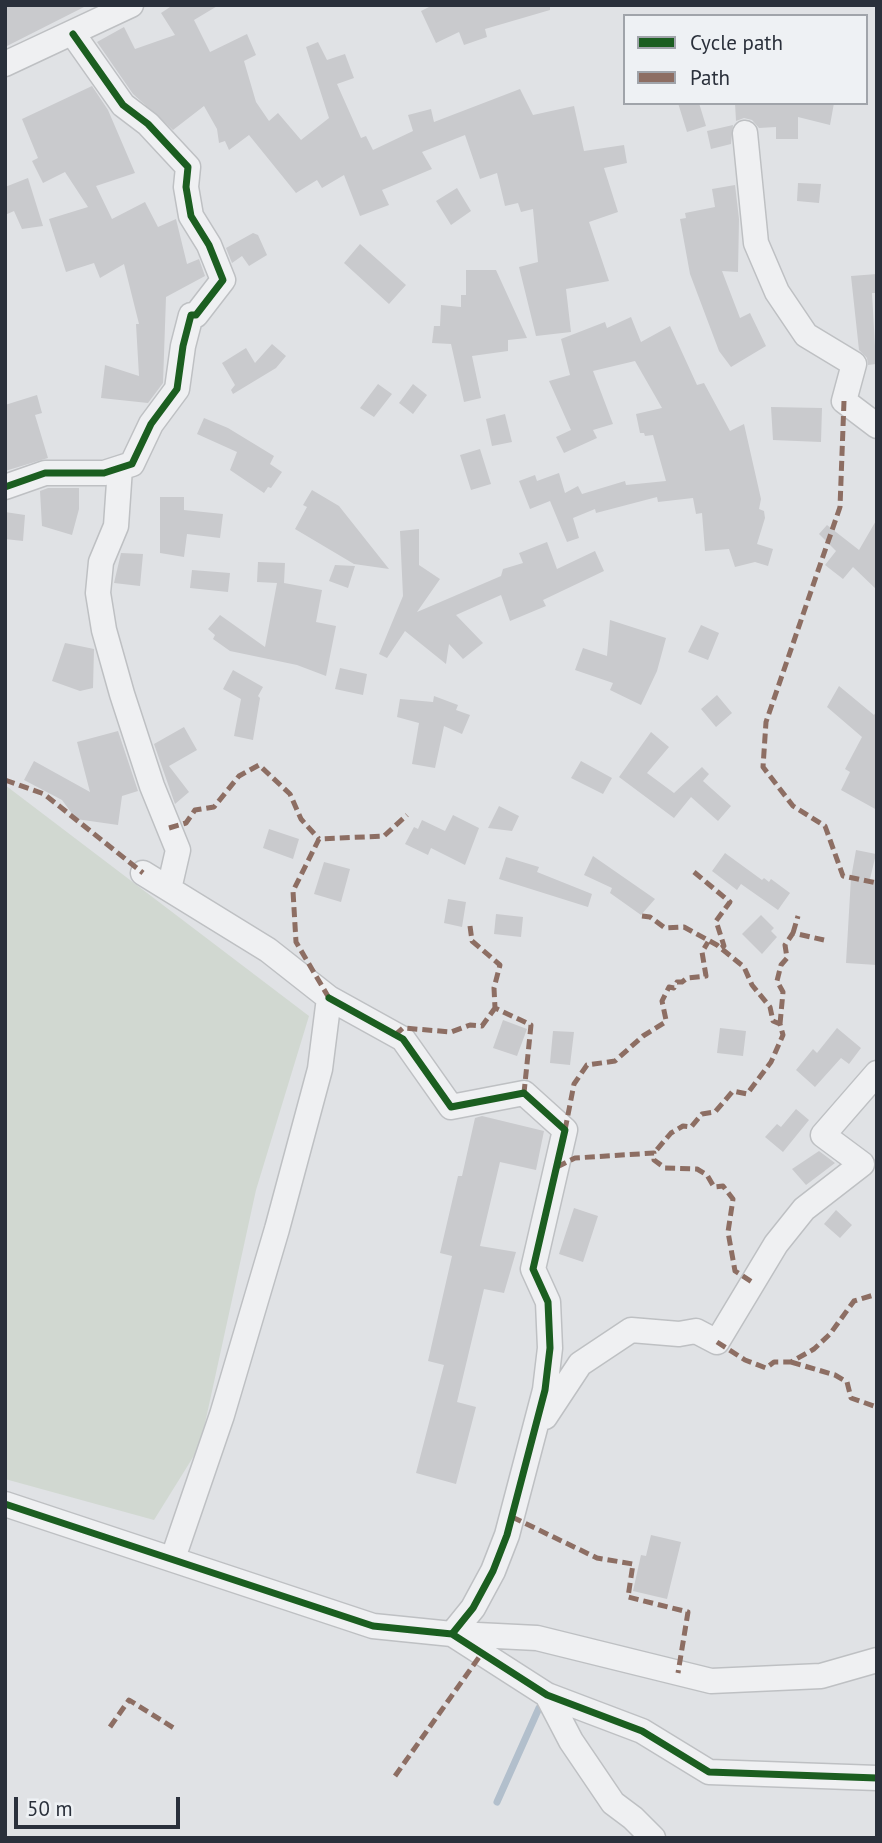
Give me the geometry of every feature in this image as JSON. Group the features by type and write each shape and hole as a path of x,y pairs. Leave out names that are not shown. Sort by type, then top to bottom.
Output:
{"street":[{"path":"5,64 131,5"},
{"path":"5,488 45,472 104,473 132,464 151,424 177,390 183,346 191,315 196,315 223,280 209,245 191,216 186,187 188,167 148,124 123,105 73,34"},
{"path":"745,133 756,243 778,292 806,335 854,364 845,401 877,426"},
{"path":"120,468 116,526 101,562 99,593 104,630 121,694 152,786 178,850 169,888"},
{"path":"143,873 268,950 329,998 402,1039 451,1107 524,1093 565,1130 533,1269 548,1302 550,1348 545,1390 507,1535 493,1571 473,1608 452,1634"},
{"path":"173,1558 222,1416 277,1229 320,1069 329,998"},
{"path":"535,1432 580,1364 631,1330 679,1334 696,1331 717,1342 776,1244 804,1209 862,1164 823,1135 877,1073"},
{"path":"5,1504 373,1626 452,1634 537,1638 711,1681 821,1676 877,1660"},
{"path":"452,1634 547,1695 642,1731 709,1772 877,1778"},
{"path":"547,1695 571,1741 613,1803 653,1838"}],"shaded area":[{"path":"5,785 309,1016 256,1190 200,1446 154,1520 5,1479"}],"building":[{"path":"5,5 88,5 5,47"},
{"path":"173,5 219,5 194,20 210,52 247,34 256,55 244,61 256,102 269,121 278,113 301,140 329,118 306,47 318,42 327,60 345,54 354,78 337,84 361,138 366,136 373,150 413,131 408,115 431,109 434,122 520,89 533,115 574,106 584,151 624,145 627,163 604,168 618,212 589,222 609,281 566,289 571,332 536,336 519,267 538,262 533,209 521,212 518,203 505,206 497,173 480,179 465,135 422,152 432,169 382,190 389,205 360,216 344,175 322,188 317,180 296,193 249,135 229,150 225,141 219,143 217,129 204,106 173,130 133,94 97,42 124,27 135,49 175,35 161,13"},
{"path":"433,5 550,5 550,10 485,29 487,37 464,45 459,32 436,43 421,11"},
{"path":"92,86 108,110 135,173 96,186 112,219 145,202 158,227 176,219 187,264 199,259 205,276 166,297 163,383 148,403 101,398 105,365 139,376 136,324 139,324 124,264 100,278 94,263 66,272 49,219 88,207 65,172 43,183 32,161 38,158 22,119"},
{"path":"679,105 700,105 706,126 687,132"},
{"path":"735,105 834,105 830,125 798,117 798,139 776,139 776,127 759,128 752,120 744,118 736,121"},
{"path":"733,125 731,144 711,149 707,131"},
{"path":"28,178 43,226 22,229 14,211 5,215 5,187"},
{"path":"798,183 821,184 819,203 797,201"},
{"path":"735,185 739,219 738,272 722,271 740,318 750,313 766,346 731,367 719,351 690,274 680,219 686,218 685,213 715,207 712,189"},
{"path":"457,188 471,211 451,225 436,201"},
{"path":"253,233 258,235 267,255 249,266 242,256 232,263 226,248"},
{"path":"360,244 406,285 389,304 344,263"},
{"path":"466,270 496,270 527,338 508,340 508,351 472,356 481,398 464,402 451,344 432,343 434,326 440,326 441,305 461,307 461,295 466,295"},
{"path":"877,274 877,293 872,293 876,364 868,365 867,358 859,350 851,276"},
{"path":"631,317 641,342 670,326 697,385 704,383 730,431 744,424 761,499 759,509 764,511 765,518 757,544 773,549 768,566 755,562 735,567 729,549 705,551 702,513 696,514 693,498 658,502 657,497 596,513 595,509 573,518 579,538 567,542 550,501 530,509 519,481 535,475 537,481 559,473 565,493 578,486 582,494 625,481 626,485 666,481 653,435 645,436 640,433 636,414 662,408 635,361 593,371 613,424 593,430 597,438 564,453 556,437 571,430 549,381 570,375 561,339 605,322 607,328"},
{"path":"272,344 286,356 276,368 233,394 231,390 235,385 222,363 246,348 255,363"},
{"path":"378,384 392,394 374,417 360,408"},
{"path":"413,384 427,395 413,414 399,403"},
{"path":"37,395 42,413 35,415 48,458 5,471 5,405"},
{"path":"771,407 822,408 821,442 773,440"},
{"path":"505,414 512,442 492,446 486,419"},
{"path":"204,418 228,428 274,456 270,464 282,472 271,488 268,487 264,493 230,470 237,452 197,434"},
{"path":"480,449 491,484 471,490 460,455"},
{"path":"48,488 79,488 79,509 72,535 42,526 40,491"},
{"path":"312,490 339,506 389,569 354,564 295,529 307,507 303,505"},
{"path":"160,497 184,497 184,510 223,514 220,538 187,534 184,557 160,553"},
{"path":"5,512 25,515 23,541 5,539"},
{"path":"877,519 877,590 853,567 843,579 825,565 836,551 819,534 827,525 859,550"},
{"path":"419,529 419,565 440,579 417,612 501,576 503,569 523,563 519,553 547,542 557,569 595,551 604,571 543,600 546,606 510,621 501,595 456,615 483,643 463,659 449,644 446,664 405,631 387,658 379,654 403,596 400,531"},
{"path":"121,553 143,554 140,586 114,583"},
{"path":"258,562 285,563 284,583 322,590 316,622 336,626 326,676 297,665 230,651 213,639 215,635 208,629 220,615 265,647 277,583 257,582"},
{"path":"335,565 355,566 348,588 329,581"},
{"path":"192,570 230,573 228,592 190,588"},
{"path":"610,620 666,638 657,671 641,705 610,690 613,683 575,670 583,648 607,656"},
{"path":"701,625 719,633 708,660 688,652"},
{"path":"65,643 94,649 93,688 80,691 52,681"},
{"path":"340,668 367,674 363,695 335,689"},
{"path":"233,670 263,687 258,696 260,698 253,740 234,736 241,699 223,689"},
{"path":"839,686 874,715 877,710 877,810 841,790 850,772 845,769 862,737 827,707"},
{"path":"717,695 732,713 716,727 701,709"},
{"path":"434,696 458,705 456,710 470,715 462,734 444,726 435,768 412,764 419,723 397,717 400,699 433,702"},
{"path":"184,727 197,750 169,766 189,792 175,804 154,744"},
{"path":"118,731 138,791 122,796 118,825 76,819 62,800 24,780 34,761 90,792 77,742"},
{"path":"651,732 669,747 647,773 674,793 702,767 709,774 703,781 731,806 718,821 691,797 674,818 619,777"},
{"path":"581,761 612,778 603,794 571,778"},
{"path":"499,806 519,816 512,831 488,828"},
{"path":"453,815 479,828 465,865 431,848 428,855 405,844 414,827 418,829 422,820 445,831"},
{"path":"269,829 299,839 293,859 263,848"},
{"path":"856,850 876,854 870,879 877,880 877,965 846,963 851,878"},
{"path":"725,853 762,880 764,878 769,882 771,879 790,893 778,910 741,884 737,890 712,871"},
{"path":"593,856 655,899 641,915 610,893 612,888 584,875"},
{"path":"506,857 539,867 537,872 592,894 588,907 499,879"},
{"path":"324,862 350,869 341,902 314,894"},
{"path":"448,899 466,902 462,927 444,923"},
{"path":"496,914 523,917 521,937 494,934"},
{"path":"761,915 774,928 771,931 777,937 762,954 742,934"},
{"path":"503,1020 527,1029 517,1056 493,1048"},
{"path":"720,1028 746,1031 743,1056 717,1053"},
{"path":"837,1028 861,1048 849,1064 841,1058 815,1087 796,1070 813,1049 817,1053"},
{"path":"553,1031 574,1032 570,1065 550,1063"},
{"path":"796,1109 809,1120 783,1152 765,1137 777,1124 781,1127"},
{"path":"482,1116 544,1131 536,1170 500,1162 480,1246 516,1252 504,1293 484,1289 457,1402 476,1407 456,1484 416,1473 444,1365 428,1361 452,1256 440,1253 475,1118"},
{"path":"819,1151 835,1163 806,1185 792,1169"},
{"path":"574,1208 598,1216 583,1262 559,1254"},
{"path":"836,1210 852,1225 840,1238 824,1224"},
{"path":"651,1535 681,1542 667,1599 633,1591 641,1555 646,1556"}],"waterway":[{"path":"497,1802 539,1708"}],"marked path":[{"path":"844,401 840,507 766,722 763,767 793,806 825,826 843,876 877,883"},
{"path":"169,828 186,823 195,810 214,807 239,776 259,765 290,794 301,819 319,839"},
{"path":"5,780 44,794 143,873"},
{"path":"329,998 296,942 293,891 319,839 384,836 407,815"},
{"path":"694,872 730,902 716,921 724,946 721,948"},
{"path":"642,916 650,917 665,928 684,927 717,945 744,967 752,985 770,1007 773,1021 780,1024 783,1035 771,1062 747,1094 733,1091 715,1112 702,1114 691,1127 683,1126 671,1133 654,1153"},
{"path":"793,933 798,916"},
{"path":"470,926 472,941 500,965 494,988 495,1008 531,1025 524,1093"},
{"path":"780,1024 783,992 777,981 781,965 787,958 785,945 793,933 824,940"},
{"path":"565,1130 574,1084 587,1065 615,1061 643,1036 664,1023 666,1020 662,1001 669,987 674,988 677,982 687,978 706,976 702,952 708,942"},
{"path":"395,1035 403,1028 451,1032 470,1025 482,1026 495,1008"},
{"path":"557,1167 575,1158 654,1153 654,1160 665,1168 697,1169 707,1175 714,1187 723,1186 733,1199 728,1232 735,1271 752,1282"},
{"path":"717,1342 745,1360 766,1368 774,1362 791,1362 814,1349 830,1334 854,1301 877,1294"},
{"path":"791,1362 835,1375 847,1382 851,1398 877,1407"},
{"path":"512,1517 597,1558 633,1564 628,1597 688,1612 678,1673"},
{"path":"395,1776 482,1653"},
{"path":"110,1727 129,1700 177,1730"}],"cycle path":[{"path":"5,487 45,473 104,473 132,464 151,424 177,389 191,315 196,315 223,280 209,245 191,216 186,187 188,167 148,124 123,105 73,34"},
{"path":"329,998 403,1039 451,1107 524,1093 565,1130 533,1269 548,1302 550,1348 545,1390 507,1535 493,1571 473,1608 452,1634"},
{"path":"5,1504 373,1626 452,1634 547,1695 642,1731 709,1772 877,1778"}]}
